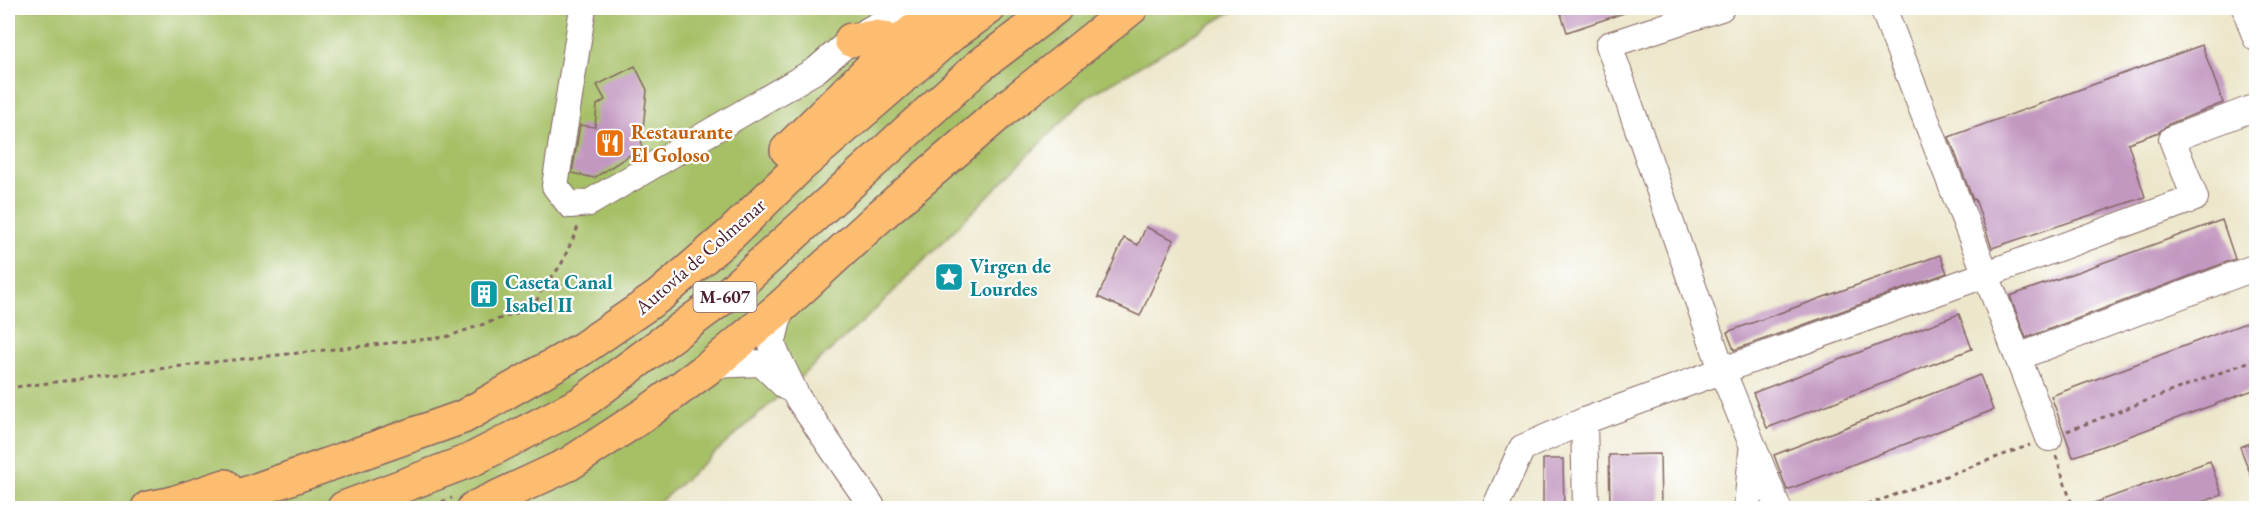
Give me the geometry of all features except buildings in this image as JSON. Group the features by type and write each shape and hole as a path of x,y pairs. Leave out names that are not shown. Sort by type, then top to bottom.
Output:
{"highway":[{"path":"660,296 775,163 884,55 941,8"},
{"name":"Autovía de Colmenar","path":"205,508 463,417 582,349 660,296 731,234 799,167 951,35 989,8"},
{"name":"Autovía de Colmenar","path":"344,508 471,460 580,404 728,294 978,67 1054,8"},
{"path":"474,508 568,464 645,414 712,365 781,307 889,208 1002,111 1131,8"},
{"path":"851,40 876,36 883,38 886,42 884,55"},
{"path":"148,508 170,504 255,476 335,464"}],"street":[{"path":"583,8 555,186 570,205 589,203 816,70 851,40 908,8"},
{"path":"1721,8 1609,45 1722,370 1778,508"},
{"path":"1883,8 2049,438"},
{"path":"2245,8 2256,38"},
{"path":"1495,508 1522,448 1584,421 2195,198 2172,139 2256,107"},
{"path":"2018,357 2256,267"},
{"path":"781,307 772,345 797,397 873,508"},
{"path":"712,365 761,363 797,397"},
{"path":"1584,421 1586,508"},
{"path":"1747,508 1752,445"}],"path":[{"path":"8,387 446,337 534,307 541,291 561,266 589,203"},
{"path":"2049,438 2073,508"}],"green space":[{"path":"8,8 1238,8 1084,99 870,315 653,508 8,508"}],"place":[{"name":"Restaurante El Goloso","path":"610,143"},
{"name":"Virgen de Lourdes","path":"949,277"},
{"name":"Caseta Canal Isabel II","path":"484,294"}]}
